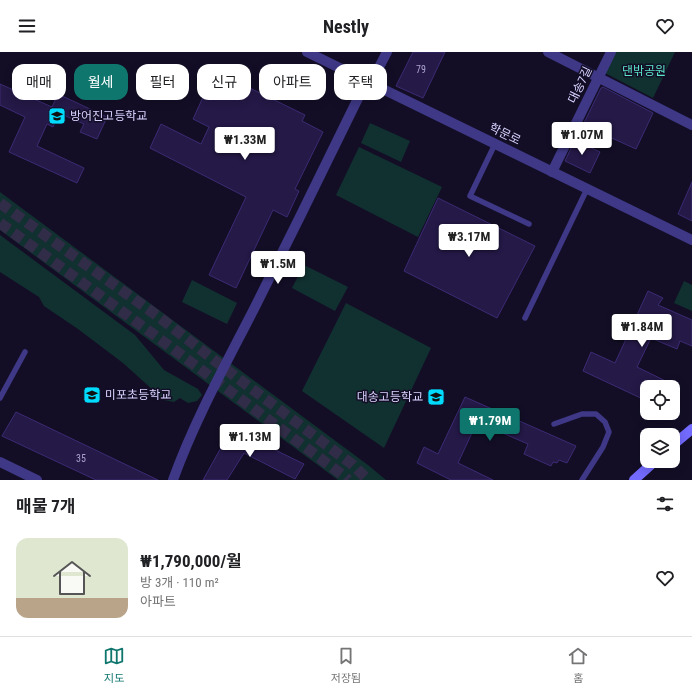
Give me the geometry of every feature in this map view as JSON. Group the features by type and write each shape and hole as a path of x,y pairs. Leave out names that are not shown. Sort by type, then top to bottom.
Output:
{"main road":[{"path":"680,440 692,430"},
{"path":"634,480 647,468"}],"street":[{"name":"학문로","path":"307,52 334,66"},
{"path":"381,64 387,52"},
{"path":"548,52 692,125"},
{"name":"대송7길","path":"552,172 611,52"},
{"name":"학문로","path":"387,92 692,240"},
{"path":"173,480 189,439 206,402 273,272 357,100"},
{"path":"0,462 37,480"}],"lane":[{"path":"495,144 470,196 529,224"},
{"path":"525,318 587,189"},
{"path":"0,398 25,352"},
{"path":"554,424 582,414 596,414 605,422 609,432 603,447 582,480"}],"green space":[{"name":"댄밖공원","path":"615,52 675,52 653,98 605,73"},
{"path":"370,123 410,141 401,162 361,143"},
{"path":"359,147 442,187 418,237 336,195"},
{"path":"0,192 368,465 386,480 338,480 0,230"},
{"path":"0,235 135,335 164,370 198,389 202,395 197,401 188,403 180,398 174,402 164,400 123,363 78,329 44,306 39,297 0,272"},
{"path":"304,265 348,287 335,311 292,288"},
{"path":"192,280 237,303 227,324 182,302"},
{"path":"684,281 692,285 692,311 674,303"},
{"path":"346,303 431,348 384,448 302,391"}],"building":[{"path":"413,52 445,52 423,98 396,86"},
{"path":"0,84 12,89 12,100 36,100 52,107 55,100 66,100 66,98 107,117 97,139 80,132 84,124 59,113 53,127 47,124 37,146 84,168 77,183 9,152 25,117 0,105"},
{"path":"603,87 653,113 636,149 583,125 601,88"},
{"path":"251,89 259,93 259,100 274,100 305,115 302,121 323,132 295,189 299,191 287,217 273,210 236,288 209,275 246,197 150,148 161,124 201,144 209,127 193,119 202,100 251,100"},
{"path":"575,140 600,152 590,173 565,161"},
{"path":"692,182 692,221 678,214"},
{"path":"438,198 535,246 497,318 404,271"},
{"path":"648,291 663,298 658,305 692,320 692,346 680,341 677,349 651,338 637,367 664,380 640,380 640,398 583,371 591,352 615,363"},
{"path":"465,397 576,446 567,463 559,460 557,463 553,462 551,466 524,454 528,444 477,422 458,463 493,480 451,480 417,463 424,447 438,454"},
{"path":"16,412 158,480 96,480 2,436"},
{"path":"236,431 304,464 295,479 244,453 227,480 203,480 223,444 228,447"}],"tunnel":[{"path":"0,203 159,317 353,465 368,480"},
{"path":"0,223 153,334 348,480"}],"place":[{"name":"방어진고등학교","path":"57,116"},
{"name":"미포초등학교","path":"92,395"},
{"name":"대송고등학교","path":"436,397"}]}
